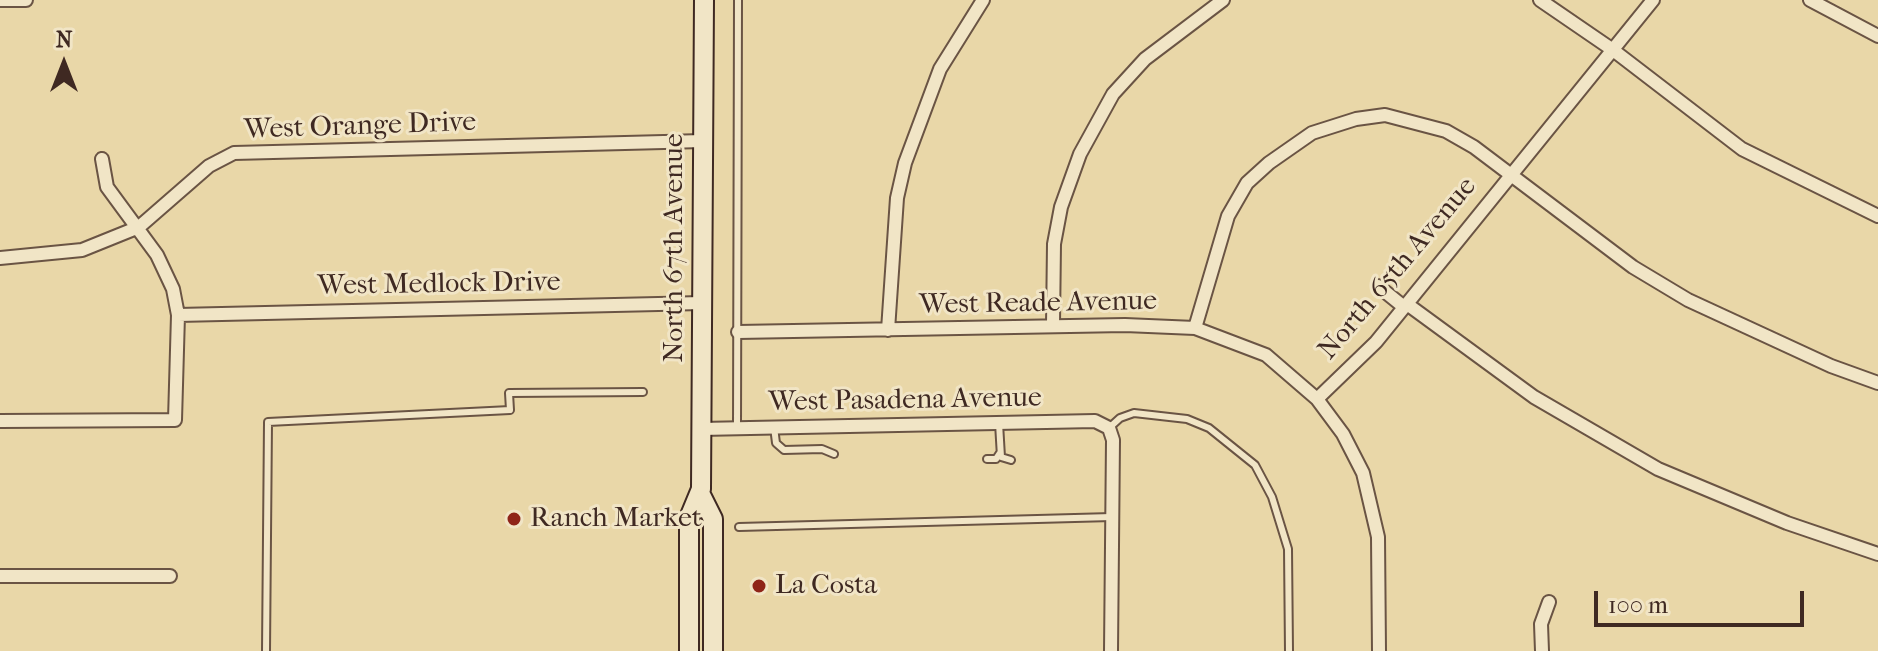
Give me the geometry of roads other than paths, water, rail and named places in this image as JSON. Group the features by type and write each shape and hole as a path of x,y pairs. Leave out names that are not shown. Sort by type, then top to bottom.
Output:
{"main road":[{"name":"North 67th Avenue","path":"704,0 701,495 713,519 713,651"},
{"name":"North 67th Avenue","path":"689,651 689,518 701,495"}],"street":[{"path":"0,0 26,0"},
{"path":"888,330 897,198 905,163 940,69 983,0"},
{"path":"1053,324 1054,244 1061,207 1080,154 1113,94 1145,59 1223,0"},
{"path":"1540,0 1613,50 1742,149 1878,216"},
{"name":"North 65th Avenue","path":"1379,651 1378,537 1370,495 1343,434 1317,399 1376,342 1510,172 1653,0"},
{"path":"1810,0 1878,36"},
{"path":"1195,328 1228,216 1247,183 1269,163 1312,133 1356,119 1385,115 1446,131 1510,172 1633,267 1688,300 1790,348 1878,383"},
{"name":"West Orange Drive","path":"0,258 82,250 139,227 209,166 234,153 703,141"},
{"path":"0,421 175,420 178,315 163,267 139,227 107,187 102,159"},
{"path":"1378,286 1534,397 1658,469 1787,523 1878,554"},
{"name":"West Medlock Drive","path":"178,315 702,303"},
{"name":"West Reade Avenue","path":"738,332 1053,324 1195,328 1266,355 1317,399"},
{"name":"West Pasadena Avenue","path":"701,429 1095,421 1109,428"},
{"path":"1109,428 1113,440 1111,651"},
{"path":"0,576 170,576"},
{"path":"1542,651 1541,624 1549,602"}],"lane":[{"path":"737,428 738,0"},
{"path":"266,651 268,422 510,410 509,393 643,392"},
{"path":"1109,428 1120,418 1134,413 1187,419 1209,428 1255,465 1272,497 1288,549 1289,651"},
{"path":"999,423 1000,453 1003,459 1011,460"},
{"path":"774,427 776,443 784,450 822,449 834,454"},
{"path":"987,459 996,459 1000,453"},
{"path":"739,527 1112,517"}],"place":[{"name":"Ranch Market","path":"514,519"},
{"name":"La Costa","path":"759,586"}]}
